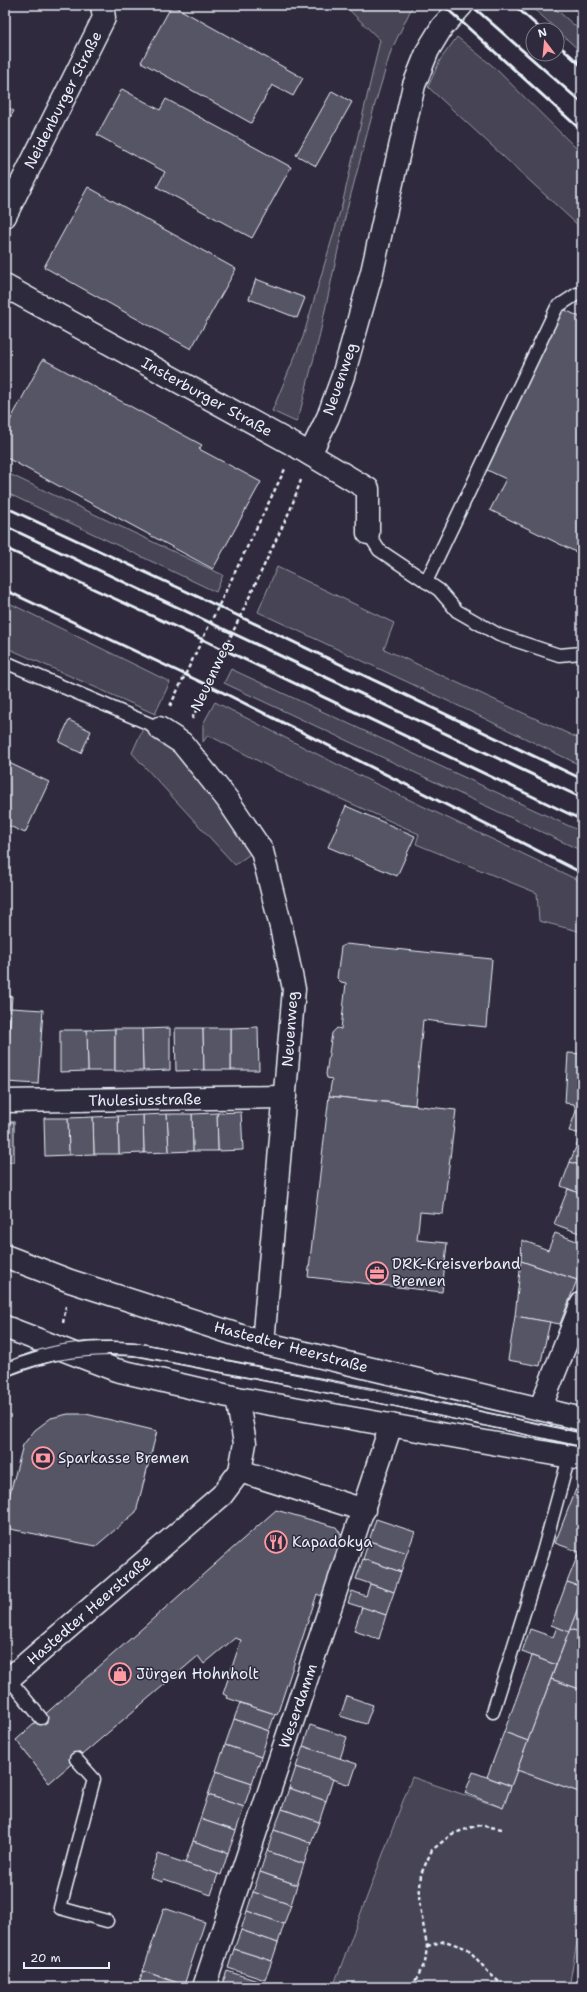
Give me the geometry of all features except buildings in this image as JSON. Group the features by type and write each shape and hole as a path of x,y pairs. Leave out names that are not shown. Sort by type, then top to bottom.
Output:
{"street":[{"name":"Neidenburger Straße","path":"5,216 104,18 102,5"},
{"name":"Neuenweg","path":"303,450 328,417 345,368 372,272 414,85 428,50 442,27 462,5"},
{"name":"Insterburger Straße","path":"5,286 303,450 368,489 368,533"},
{"name":"Neuenweg","path":"159,728 182,743 227,799 262,852 281,927 294,989 263,1343"},
{"name":"Thulesiusstraße","path":"5,1102 284,1097"},
{"name":"Hastedter Heerstraße","path":"5,1256 70,1281 263,1343 582,1419"},
{"path":"540,1410 582,1303"},
{"path":"5,1327 116,1370 237,1398 575,1458"},
{"name":"Hastedter Heerstraße","path":"7,1680 222,1495 240,1471 245,1444 237,1398"},
{"name":"Weserdamm","path":"204,1987 364,1510 391,1425"},
{"path":"240,1471 364,1510"}],"lane":[{"path":"426,582 557,307 577,294 582,295"},
{"path":"368,533 379,550 439,590 457,611 499,635 559,655 582,654"},
{"name":"Neuenweg","path":"5,662 159,728"},
{"path":"5,1370 63,1349 108,1347 135,1350 384,1398 582,1440"},
{"path":"493,1712 543,1552 575,1458"},
{"path":"7,1680 41,1718"},
{"path":"76,1759 94,1780 60,1908 107,1921"}],"path":[{"name":"Neuenweg","path":"159,728 303,450"},
{"name":"Neuenweg","path":"182,743 199,701 291,508 303,450"},
{"path":"63,1349 70,1281"},
{"path":"412,1987 424,1962 428,1946 419,1901 421,1874 432,1850 452,1834 478,1825 502,1829"},
{"path":"428,1946 445,1940 468,1949 490,1974 505,1987"}],"shaded area":[{"path":"344,5 413,5 391,51 375,104 346,213 319,338 300,412 296,422 272,411 303,337 342,205 380,40"},
{"path":"530,5 551,5 582,32 582,53 565,37 565,22 548,22"},
{"path":"457,37 494,67 582,154 582,229 428,87 440,60"},
{"path":"5,472 223,575 216,592 5,492"},
{"path":"277,567 394,623 384,649 582,740 582,766 465,709 258,612"},
{"path":"5,601 170,682 155,714 5,647"},
{"path":"231,669 582,832 582,851 224,683"},
{"path":"215,702 372,782 582,882 582,932 539,921 537,893 416,844 419,834 272,768 208,735 203,742 203,724"},
{"path":"143,728 162,740 191,764 254,851 235,865 132,753"},
{"path":"517,1770 582,1793 582,1914 569,1987 333,1987 412,1777 503,1808"}],"tram line":[{"path":"5,1363 38,1350 71,1343 105,1341 140,1343 582,1432"},
{"path":"5,1377 38,1365 73,1358 91,1356 144,1357 393,1406 582,1447"}],"railway":[{"path":"443,5 582,131"},
{"path":"471,5 582,103"},
{"path":"514,5 533,22"},
{"path":"572,5 582,14"},
{"path":"565,51 582,66"},
{"path":"5,507 582,779"},
{"path":"5,526 582,798"},
{"path":"5,548 189,633 582,820"},
{"path":"5,590 220,691 582,873"}],"place":[{"name":"DRK-Kreisverband Bremen","path":"377,1273"},
{"name":"Sparkasse Bremen","path":"43,1458"},
{"name":"Kapadokya","path":"276,1542"},
{"name":"Jürgen Hohnholt","path":"120,1674"}]}
